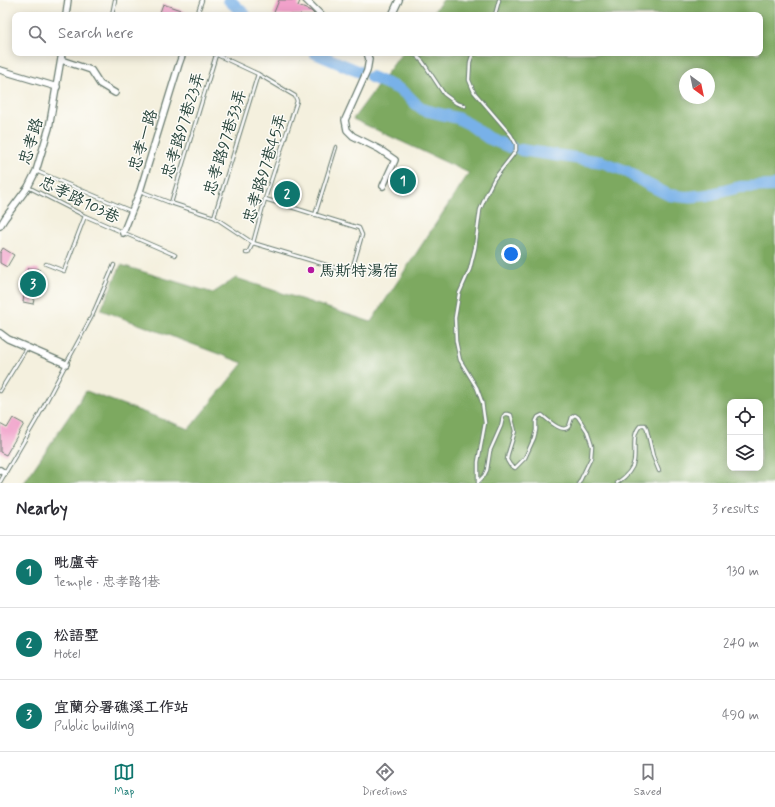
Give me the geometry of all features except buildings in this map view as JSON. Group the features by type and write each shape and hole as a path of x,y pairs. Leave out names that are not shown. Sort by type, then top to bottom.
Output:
{"street":[{"path":"66,12 68,0"},
{"path":"306,0 318,12"},
{"path":"393,12 399,0"},
{"name":"忠孝路","path":"0,226 2,216 28,187 36,171 49,128 62,56"},
{"name":"忠孝一路","path":"122,233 140,191 182,56"},
{"path":"368,56 367,71 344,120 347,130 353,136 379,149 395,160 383,186"},
{"path":"61,60 91,70 100,84 115,93"},
{"path":"0,70 57,87"},
{"path":"0,333 8,339 66,364"}],"lane":[{"path":"113,12 115,0"},
{"path":"198,12 202,0"},
{"path":"496,12 499,0"},
{"name":"忠孝路97巷23弄","path":"171,203 213,56"},
{"path":"218,56 258,74"},
{"path":"417,56 444,94 465,106"},
{"path":"472,56 470,62 469,80 474,92 511,135 516,144 516,150 494,179 480,210 475,248 470,268 459,294 456,318 456,341 460,360 477,388 482,402 485,422 478,462 478,482"},
{"name":"忠孝路97巷45弄","path":"246,253 248,253 253,243 265,199 297,100 295,96 258,74"},
{"name":"忠孝路97巷33弄","path":"214,217 258,74"},
{"path":"315,214 336,147"},
{"path":"36,171 131,211"},
{"name":"忠孝路103巷","path":"28,187 85,216 175,255"},
{"path":"140,191 214,217 253,243 343,270 350,270 353,266 362,235 359,228 265,199"},
{"path":"46,264 64,270 85,216"},
{"path":"0,482 2,471 38,417 92,316 114,265"},
{"path":"0,391 27,347"},
{"path":"478,482 487,470 490,451 502,426 503,417 505,414 508,414 511,415 515,431 507,460 510,465 515,468 525,458 534,438 536,421 538,417 542,415 562,429 566,429 568,427 572,417 578,417 587,431 592,446 591,458 579,483"},
{"path":"617,483 626,476 634,463 637,428 641,425 645,425 647,430 653,456 659,471"}],"green space":[{"path":"443,0 775,0 775,483 24,483 86,391 189,429 243,363 101,310 121,265 213,293 236,278 371,322 469,173 353,119 400,56 763,56 763,12 433,12"}],"waterway":[{"path":"229,0 242,12"},
{"path":"322,56 360,72"},
{"path":"371,77 397,88 424,110 457,118 469,124 488,138 512,148"},
{"path":"521,150 602,162 626,171 669,195 686,197 708,195 740,187 775,186"}],"place":[{"name":"毗盧寺","path":"403,181"},
{"name":"松語墅","path":"287,194"},
{"name":"馬斯特湯宿","path":"311,270"},
{"name":"宜蘭分署礁溪工作站","path":"33,284"}]}
